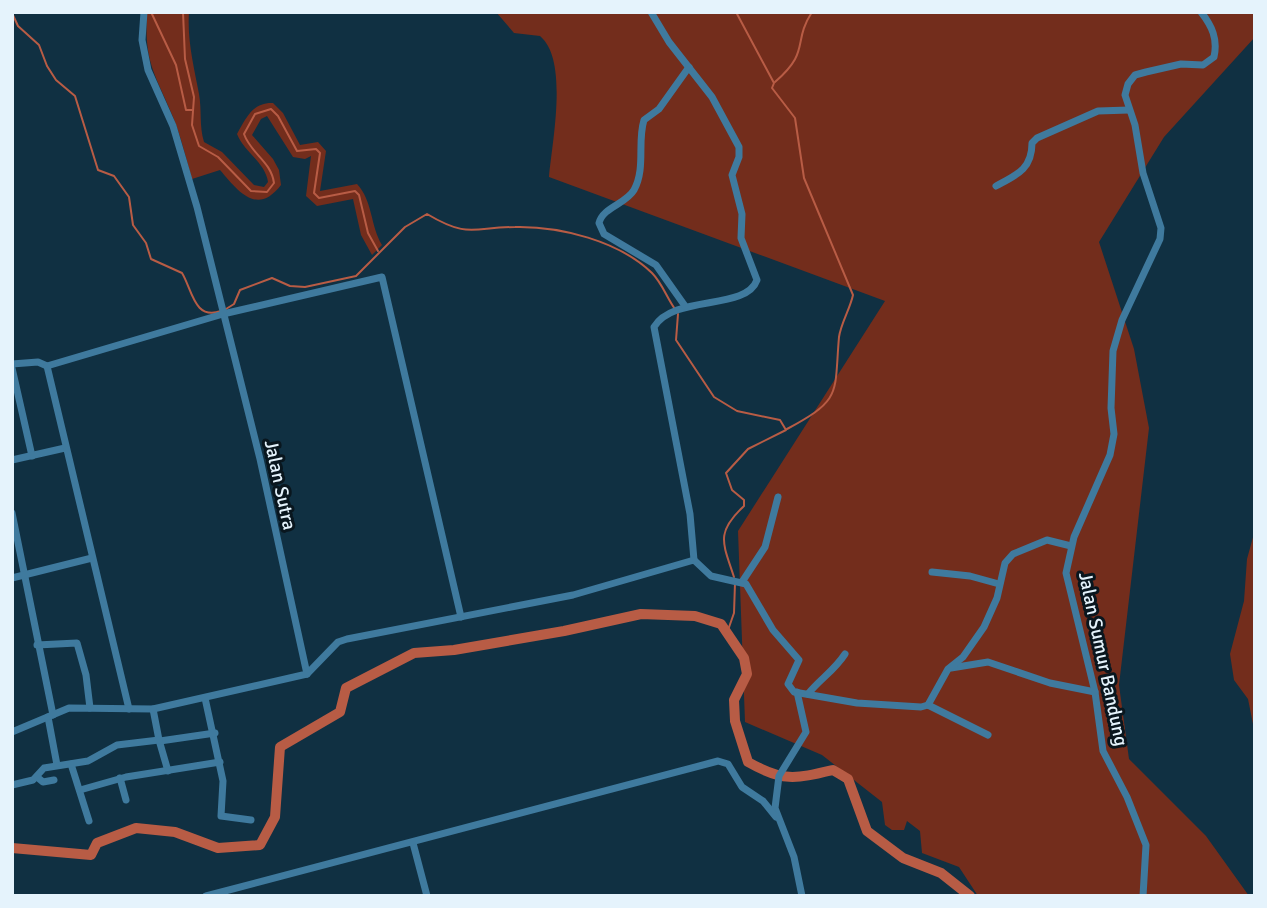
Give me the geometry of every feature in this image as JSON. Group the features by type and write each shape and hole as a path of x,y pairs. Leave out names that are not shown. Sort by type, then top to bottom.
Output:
{"street":[{"name":"Jalan Sutra","path":"144,12 142,40 148,70 177,136 260,459 307,674"},
{"path":"651,12 712,97 739,146 739,157 732,175 742,214 741,238 757,280 751,288 728,299 680,309 657,322 654,338 681,463 694,560 711,576 737,581 752,591 773,630 799,660 789,678 790,688 797,692 857,703 921,707 928,705 988,735"},
{"name":"Jalan Sumur Bandung","path":"1143,896 1146,845 1131,807 1103,751 1095,692 1068,584 1071,546 1110,455 1114,434 1111,408 1113,351 1122,320 1160,239 1161,228 1143,173 1125,96 1128,84 1135,75 1181,64 1203,65 1214,57 1217,44 1210,24 1201,12"},
{"path":"680,309 656,265 604,234 599,223 603,215 633,191 641,169 643,123 659,109 689,67"},
{"path":"996,186 1024,169 1032,157 1032,143 1037,138 1106,109 1129,110"},
{"path":"32,456 12,366 38,362 47,366 222,311 382,277 461,617"},
{"path":"47,366 129,709"},
{"path":"12,460 65,448"},
{"path":"737,581 765,547 778,497"},
{"path":"12,513 51,715 57,765"},
{"path":"928,705 948,669 963,657 984,626 997,598 1006,563 1024,547 1047,540 1071,546"},
{"path":"12,578 92,558"},
{"path":"12,732 69,708 153,709 307,674 338,642 573,595 694,560"},
{"path":"932,572 970,576 999,584"},
{"path":"37,645 77,643 86,675 90,708"},
{"path":"808,694 832,672 845,654"},
{"path":"948,669 988,663 1050,683 1095,692"},
{"path":"776,817 776,787 779,776 806,732 797,692"},
{"path":"205,698 215,733 223,781 221,816 251,820"},
{"path":"153,709 168,771"},
{"path":"12,785 37,777 42,769 88,761 117,745 215,733"},
{"path":"206,896 718,761 728,764 742,787 762,801 776,817 794,857 802,896"},
{"path":"79,790 120,778 220,762"},
{"path":"71,764 89,821"},
{"path":"37,777 43,782 54,780"},
{"path":"120,778 126,800"},
{"path":"413,843 427,896"}],"shaded area":[{"path":"189,12 190,43 204,142 222,152 254,185 264,187 268,182 263,169 237,134 255,108 273,103 283,113 300,145 318,142 326,151 320,191 357,184 362,191 382,245 372,255 361,235 353,199 317,206 306,196 311,156 305,159 293,157 267,116 261,119 252,135 279,170 281,185 272,194 264,199 249,197 241,193 220,170 192,179 176,125 152,67 147,44 147,13"},
{"path":"496,12 1255,12 1255,37 1164,137 1099,242 1134,349 1149,428 1119,685 1129,759 1206,836 1249,896 978,896 959,867 922,853 920,831 907,821 904,830 892,830 885,825 882,802 822,755 745,722 738,531 885,301 549,177 556,102 554,63 549,48 540,36 514,33"},
{"path":"1255,530 1255,734 1248,699 1234,680 1230,654 1244,601 1247,559"}],"waterway":[{"path":"151,12 176,65 186,110 192,110"},
{"path":"183,12 185,59 194,97 192,125 199,146 218,157 251,191 267,192 274,183 272,175 244,134 255,114 271,109 278,116 297,151 316,149 320,153 314,193 319,198 355,191 359,195 368,233 378,251"},
{"path":"736,12 774,83 772,88 795,118 804,178 853,295 840,332 832,393 818,410 787,429"},
{"path":"775,82 793,62 812,12"},
{"path":"12,13 18,26 39,45 56,80 75,96 98,170 114,176 129,197 133,225 146,243 151,259 182,273 199,308 212,313 221,311"},
{"path":"226,309 234,304 240,290 272,278 290,286 305,287 356,276 405,227 427,214 462,229 532,227 569,233 606,244 623,252 652,273 675,309"},
{"path":"678,314 676,340 714,397 737,411 780,420 786,430 748,449 726,473 732,490 744,500 744,506 725,531 725,547 734,577"},
{"path":"727,633 734,613 735,583"},
{"path":"12,848 91,855 97,843 136,828 175,832 218,848 260,845 275,817 280,747 340,712 346,688 414,653 454,650 564,631 641,614 695,616 721,624 744,658 747,674 734,700 735,721 748,762 780,776 799,777 833,770 848,779 867,831 903,858 941,873 970,896"}]}
